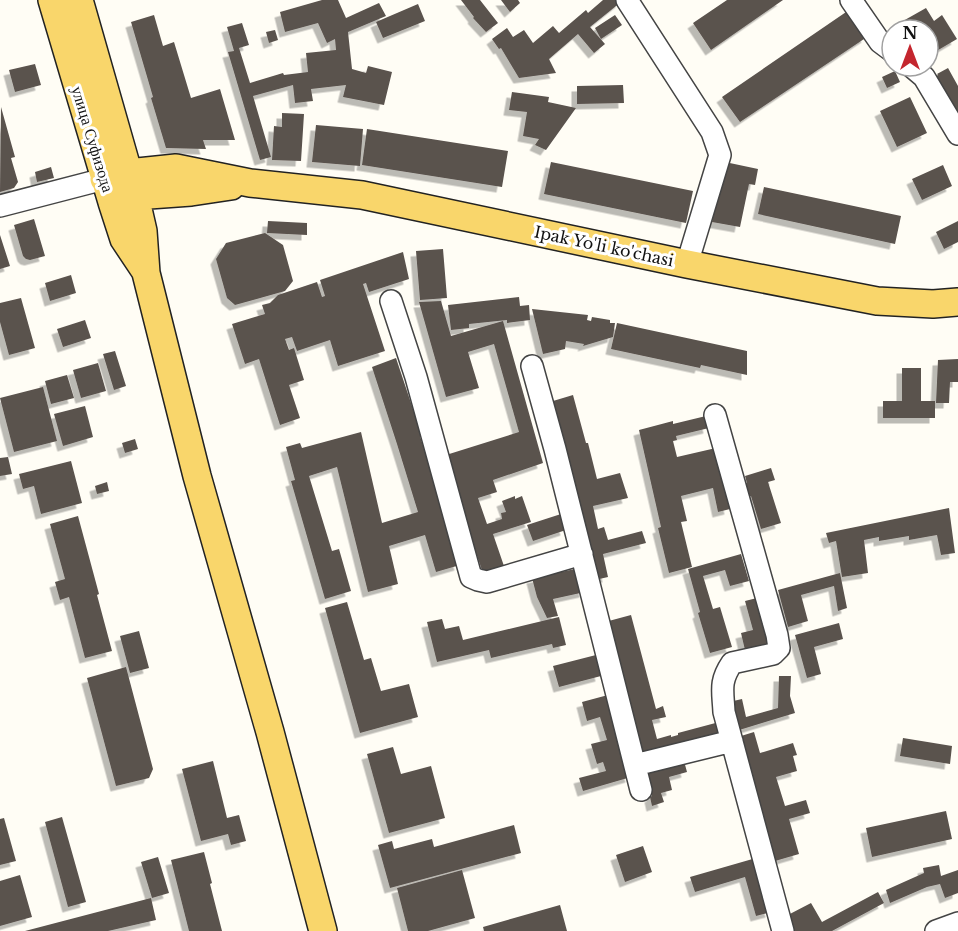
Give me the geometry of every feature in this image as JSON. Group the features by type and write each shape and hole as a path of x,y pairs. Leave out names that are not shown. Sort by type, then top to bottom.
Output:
{"main road":[{"name":"улица Суфизода","path":"52,0 120,188"},
{"name":"улица Суфизода","path":"79,0 120,188"},
{"name":"Ipak Yo'li ko'chasi","path":"120,188 176,168 250,183 362,195 687,264 877,301 933,304 958,302"},
{"path":"120,188 143,231 146,273 197,476 270,732 323,931"}],"street":[{"path":"627,0 712,132 720,154 687,264"},
{"path":"851,0 880,42"},
{"path":"925,78 958,134"},
{"path":"0,206 120,188"},
{"path":"391,301 416,377 471,577 488,582 582,554"},
{"path":"532,366 641,789"},
{"path":"715,415 779,648 772,654 732,663 722,683 724,712 783,931"},
{"path":"635,765 732,741"},
{"path":"936,931 958,923"}],"building":[{"path":"322,0 338,0 346,18 379,3 386,16 348,32 352,69 366,73 368,66 392,72 384,105 343,97 346,85 311,89 313,101 295,103 293,85 253,96 271,157 260,160 228,52 234,51 227,27 242,23 249,45 239,48 250,83 283,73 284,75 308,72 306,53 336,50 335,39 327,43 318,23 285,32 280,12"},
{"path":"461,0 480,0 498,23 486,32"},
{"path":"501,0 518,0 520,3 510,12"},
{"path":"603,0 620,0 621,2 590,27 605,44 594,53 578,34 549,59 556,73 519,78 501,48 499,49 492,39 507,28 513,37 524,30 533,43 553,26 559,33 586,10 588,13"},
{"path":"727,0 783,0 711,50 693,23"},
{"path":"418,4 425,21 383,38 376,22"},
{"path":"926,8 932,18 908,18"},
{"path":"849,10 867,37 740,122 722,97"},
{"path":"154,15 163,46 174,42 191,98 220,89 235,140 203,140 206,149 166,148 131,22"},
{"path":"615,15 622,25 601,39 595,28"},
{"path":"942,15 957,39 940,49 940,18 938,18"},
{"path":"275,30 278,40 269,43 266,32"},
{"path":"35,64 41,85 15,92 9,70"},
{"path":"948,68 958,86 958,117 936,78 940,78 940,72"},
{"path":"882,78 898,78 900,82 887,88"},
{"path":"623,85 624,103 577,104 577,86"},
{"path":"512,92 549,97 548,102 576,108 546,150 535,145 539,139 523,136 527,112 509,110"},
{"path":"910,97 927,133 897,147 880,111"},
{"path":"1,107 15,157 11,158 18,182 14,188 0,192"},
{"path":"282,113 304,114 301,161 272,160 274,126 282,127"},
{"path":"316,125 363,129 360,166 312,162"},
{"path":"367,129 508,151 502,187 362,165"},
{"path":"551,162 693,191 686,223 544,194"},
{"path":"725,162 758,169 755,185 749,184 740,227 712,222"},
{"path":"943,165 952,186 922,200 912,179"},
{"path":"51,167 54,178 37,182 35,172"},
{"path":"764,187 901,216 895,244 758,214"},
{"path":"34,219 45,256 30,260 23,256 14,225"},
{"path":"268,221 307,223 307,235 267,233"},
{"path":"958,221 958,242 944,249 936,232"},
{"path":"265,233 283,245 293,281 285,291 235,305 227,298 216,259 226,243"},
{"path":"0,235 10,266 0,269"},
{"path":"443,249 447,298 420,300 416,251"},
{"path":"403,252 409,279 369,292 366,283 363,284 385,351 338,366 330,340 297,351 292,337 285,339 289,350 294,348 304,380 289,385 300,418 280,425 259,359 245,364 232,324 265,314 262,305 270,303 278,295 317,282 322,297 325,296 320,280"},
{"path":"71,275 76,293 50,301 45,283"},
{"path":"519,297 520,306 529,305 530,320 469,324 469,328 451,330 448,305"},
{"path":"21,298 35,348 9,355 0,322 0,303"},
{"path":"441,301 451,336 503,321 543,463 493,480 497,492 478,498 487,524 502,519 501,513 506,512 502,501 522,496 531,522 493,534 505,569 484,576 451,479 446,455 519,432 494,344 468,352 479,388 446,397 419,302"},
{"path":"532,309 588,315 587,320 591,321 592,317 610,320 610,323 615,323 613,337 583,346 584,344 566,341 565,349 543,354"},
{"path":"85,320 91,338 63,347 57,329"},
{"path":"617,323 747,351 747,375 701,365 700,368 611,349"},
{"path":"115,351 126,386 114,390 103,354"},
{"path":"396,358 460,565 436,572 425,535 389,546 398,584 368,592 337,467 309,476 332,551 339,549 351,591 325,599 291,481 295,480 286,447 300,443 302,448 361,432 382,523 418,512 372,367"},
{"path":"958,359 958,382 950,382 949,403 936,403 938,360"},
{"path":"98,363 106,391 81,398 73,370"},
{"path":"902,368 921,368 921,401 935,401 935,418 883,418 883,401 902,401"},
{"path":"67,375 74,398 51,404 45,381"},
{"path":"43,387 57,441 14,452 0,398"},
{"path":"573,395 597,479 620,473 628,498 593,506 598,529 604,527 608,540 642,531 646,543 603,554 608,577 595,580 578,497 553,401"},
{"path":"85,406 93,437 63,446 54,414"},
{"path":"706,416 709,428 676,436 677,440 673,441 677,457 716,448 730,509 718,512 713,488 681,496 687,521 681,522 692,567 669,573 639,430 673,421 673,424"},
{"path":"135,439 138,449 125,453 122,443"},
{"path":"8,457 12,474 0,476 0,458"},
{"path":"71,461 82,503 41,514 34,486 23,489 19,474"},
{"path":"771,468 775,480 768,482 781,523 761,529 751,496 747,498 743,484 747,483 745,476"},
{"path":"107,482 109,491 97,494 95,486"},
{"path":"949,508 955,553 941,555 937,535 909,540 909,536 879,541 879,537 864,540 868,573 842,577 836,541 829,543 826,533"},
{"path":"561,514 566,530 533,541 527,525"},
{"path":"78,516 112,651 85,658 69,597 60,600 55,582 65,579 50,524"},
{"path":"741,554 749,581 730,586 725,570 703,576 713,609 720,607 732,647 710,653 688,569"},
{"path":"580,568 585,592 553,599 558,616 547,618 537,597 532,578"},
{"path":"840,573 847,608 838,611 834,586 801,595 808,621 788,627 778,590"},
{"path":"757,598 769,644 745,650 741,633 753,630 745,601"},
{"path":"347,602 364,660 371,658 381,691 409,684 418,717 360,733 325,608"},
{"path":"631,615 656,709 663,706 666,717 652,720 657,739 723,721 726,735 641,757 605,622"},
{"path":"559,617 566,645 553,648 552,644 491,658 489,650 437,662 427,622 442,619 445,629 459,626 463,640"},
{"path":"839,623 843,639 814,647 821,674 807,678 795,635"},
{"path":"139,631 149,668 130,673 120,636"},
{"path":"596,655 601,676 559,687 553,666"},
{"path":"126,667 153,769 149,778 116,786 87,678"},
{"path":"779,676 791,676 790,696 795,713 736,731 729,702 742,699 746,717 778,708"},
{"path":"608,695 631,777 583,791 579,778 606,771 603,762 597,764 591,744 607,740 600,717 587,721 582,702"},
{"path":"754,732 760,753 793,743 797,755 793,756 797,771 776,777 785,806 806,800 810,813 789,819 799,854 775,861 748,770 751,769 741,736"},
{"path":"903,738 952,746 950,764 900,756"},
{"path":"393,747 401,774 431,766 445,818 389,833 367,754"},
{"path":"213,761 227,818 239,815 246,841 231,845 228,834 201,841 182,769"},
{"path":"684,761 687,772 669,777 672,790 661,793 664,802 652,806 650,797 652,796 645,770"},
{"path":"946,811 952,839 872,857 866,828"},
{"path":"62,817 86,902 68,907 45,822"},
{"path":"4,818 16,861 0,865 0,819"},
{"path":"514,825 521,853 390,888 378,845 392,841 394,849 432,839 434,847"},
{"path":"643,846 652,872 625,882 616,855"},
{"path":"204,852 222,931 189,931 171,860"},
{"path":"158,857 169,893 152,898 141,862"},
{"path":"756,858 771,912 756,916 745,877 695,892 690,877"},
{"path":"939,865 941,876 958,870 958,893 945,898 940,884 927,887 890,903 886,890 924,873 923,868"},
{"path":"462,870 475,918 428,931 408,931 397,888"},
{"path":"20,875 32,917 0,926 0,881"},
{"path":"878,892 884,903 832,931 792,931 786,916 811,903 822,922"},
{"path":"151,898 156,920 108,931 25,931"},
{"path":"560,905 567,931 484,931 483,927"}]}
